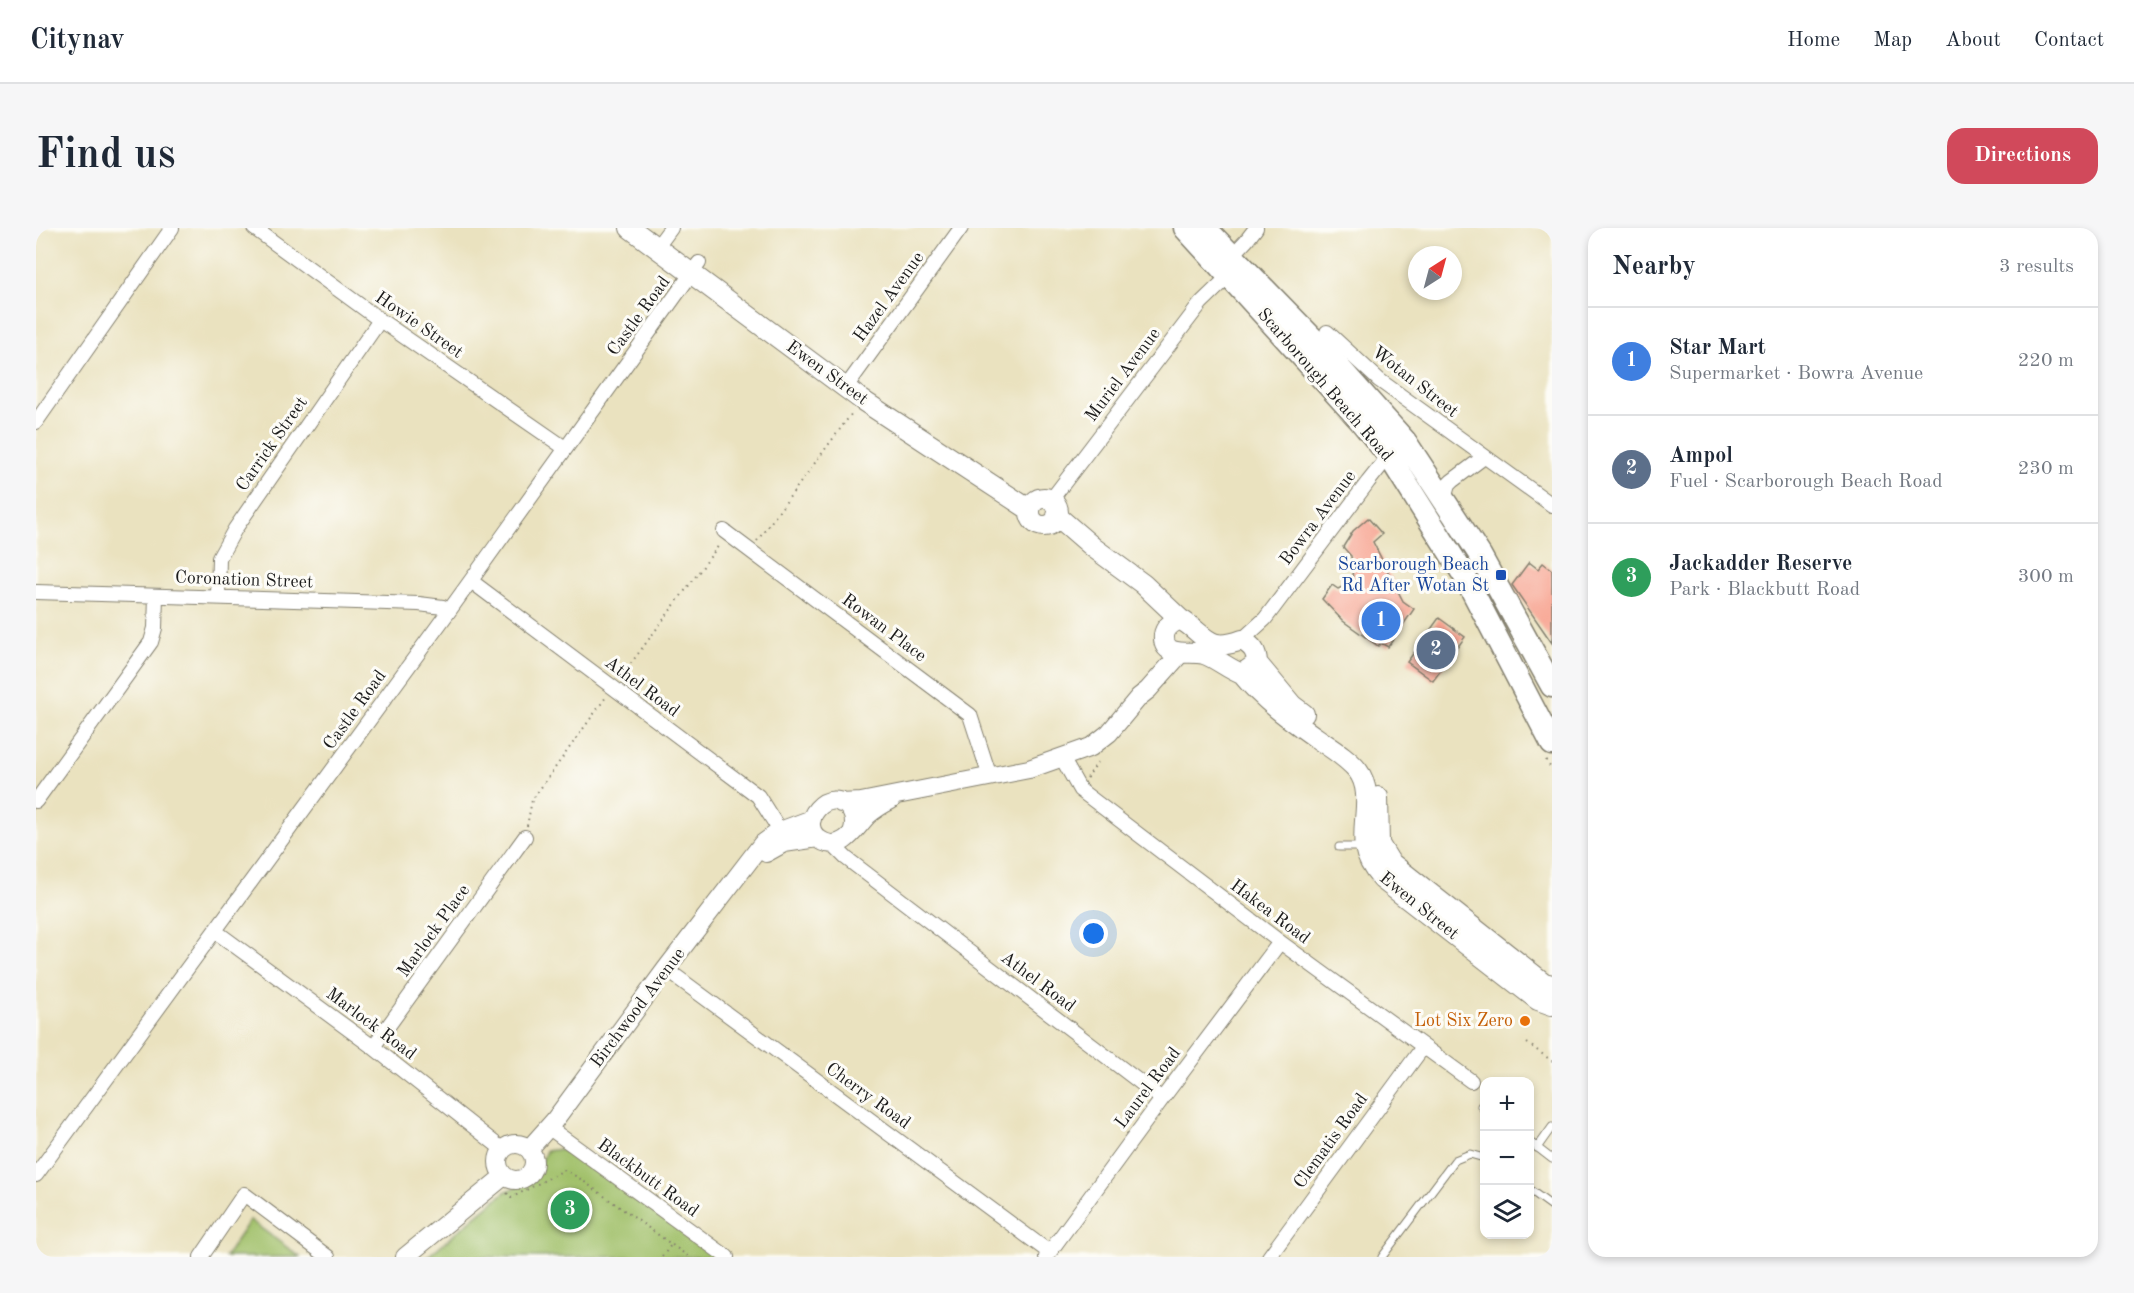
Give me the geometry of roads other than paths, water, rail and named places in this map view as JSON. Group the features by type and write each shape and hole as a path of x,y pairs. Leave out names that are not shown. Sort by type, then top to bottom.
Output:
{"main road":[{"name":"Ewen Street","path":"630,228 660,235 696,268 849,383 1044,510 1143,584 1211,644 1226,646 1242,640 1250,644 1252,663 1250,683 1285,715 1357,770 1365,785 1373,869 1382,879 1515,972 1552,985"},
{"name":"Scarborough Beach Road","path":"1185,228 1227,266 1359,418 1397,448 1444,500 1480,555 1550,682"},
{"name":"Scarborough Beach Road","path":"1205,228 1227,266"},
{"name":"Ewen Street","path":"849,383 862,400 1044,510 1155,611 1170,644 1202,653 1231,670 1252,663"},
{"name":"Scarborough Beach Road","path":"1397,448 1552,744"},
{"path":"1170,644 1169,625 1180,619"},
{"name":"Ewen Street","path":"1515,972 1538,1000 1552,1005"}],"street":[{"path":"36,422 172,228"},
{"name":"Howie Street","path":"254,228 380,320 566,448"},
{"name":"Hazel Avenue","path":"849,383 961,228"},
{"name":"Muriel Avenue","path":"1044,510 1256,228"},
{"name":"Castle Road","path":"36,1175 471,581 696,268"},
{"name":"Carrick Street","path":"218,597 219,558 234,529 380,320"},
{"name":"Wotan Street","path":"1327,332 1378,380 1552,505"},
{"name":"Bowra Avenue","path":"1242,640 1265,619 1397,448"},
{"path":"1444,500 1448,485 1484,457"},
{"name":"Rowan Place","path":"724,531 970,715 990,777"},
{"name":"Athel Road","path":"471,581 758,796 780,831"},
{"name":"Coronation Street","path":"36,592 419,604 443,607 449,611"},
{"path":"36,801 152,642 156,596"},
{"name":"Bowra Avenue","path":"1252,663 1265,619"},
{"name":"Birchwood Avenue","path":"529,1149 762,844 780,831 812,819 814,812 822,804 834,801 861,802 1029,769 1091,747 1109,733 1139,697 1148,690 1170,644"},
{"name":"Hakea Road","path":"1062,758 1080,790 1280,942 1471,1081"},
{"name":"Birchwood Avenue","path":"746,866 784,843 825,841 839,843 879,806 902,794"},
{"path":"841,803 848,807 854,817 851,834"},
{"path":"812,819 812,828 825,841"},
{"name":"Athel Road","path":"851,834 852,849 864,872"},
{"name":"Marlock Place","path":"373,1047 525,837"},
{"name":"Athel Road","path":"825,841 1161,1099"},
{"name":"Marlock Road","path":"215,930 373,1047 502,1149"},
{"name":"Laurel Road","path":"1047,1255 1280,942"},
{"name":"Cherry Road","path":"666,969 1047,1255"},
{"name":"Clematis Road","path":"1269,1257 1423,1047"},
{"name":"Blackbutt Road","path":"548,1127 728,1257"},
{"path":"405,1257 501,1179 519,1180 528,1176 533,1166 533,1157 529,1149 518,1143 510,1144 502,1149 497,1160 501,1179"},
{"path":"201,1257 244,1194 328,1257"}],"lane":[{"path":"1339,847 1372,846"},
{"path":"1537,1148 1552,1127"},
{"path":"1534,1145 1552,1159"},
{"path":"1382,1257 1455,1160 1470,1154 1480,1157"},
{"path":"1534,1193 1552,1206"}],"place":[{"name":"Scarborough Beach Rd After Wotan St","path":"1501,575"},
{"name":"Star Mart","path":"1381,621"},
{"name":"Ampol","path":"1436,650"},
{"name":"Lot Six Zero","path":"1525,1021"},
{"name":"Jackadder Reserve","path":"570,1210"}]}
